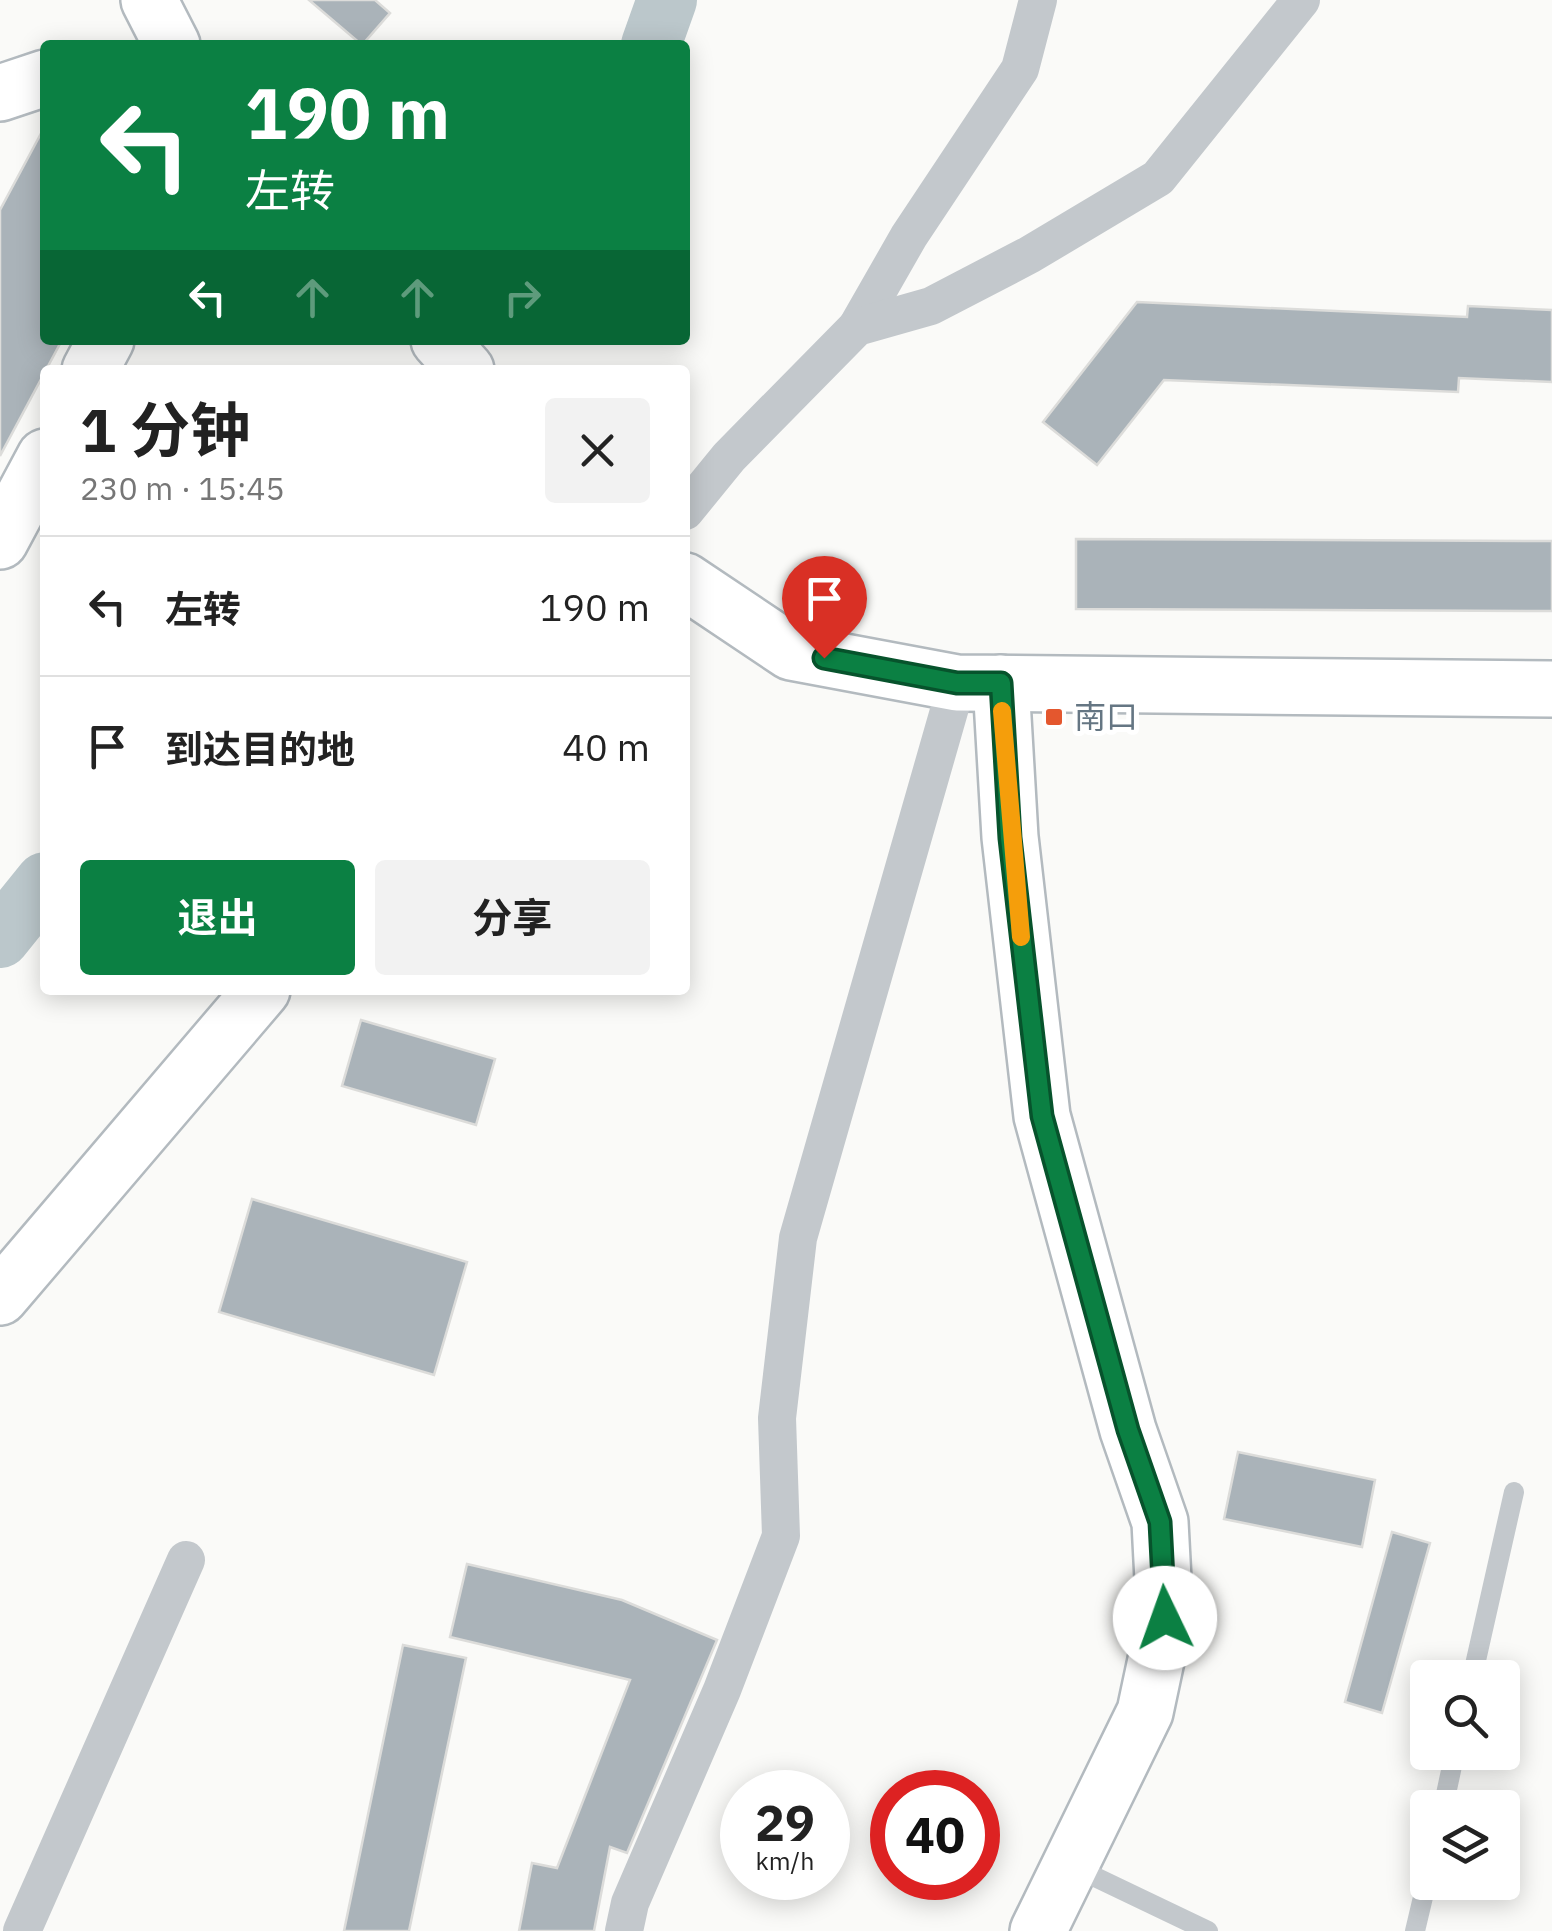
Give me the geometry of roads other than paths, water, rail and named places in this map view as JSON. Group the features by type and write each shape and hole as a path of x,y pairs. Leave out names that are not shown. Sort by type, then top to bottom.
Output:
{"street":[{"path":"690,505 729,457 857,328 909,236 1020,69 1038,0"},
{"path":"857,328 931,306 1029,256 1158,178 1301,0"},
{"path":"0,94 40,80"},
{"path":"444,345 462,365"},
{"path":"0,542 40,466"},
{"path":"690,584 792,652 979,683 1552,689"},
{"path":"979,683 1010,838 1042,1116 1128,1430 1160,1522 1165,1618 1146,1712 1038,1931"},
{"path":"624,1931 630,1903 722,1690 782,1536 777,1418 798,1238 979,683"},
{"path":"0,1297 258,995"},
{"path":"22,1931 186,1560"}],"lane":[{"path":"1476,1660 1514,1492"},
{"path":"1068,1865 1208,1931"},
{"path":"1415,1931 1422,1900"}],"waterway":[{"path":"653,40 667,0"},
{"path":"0,938 40,888"}],"place":[{"name":"南口","path":"1054,717"}]}
